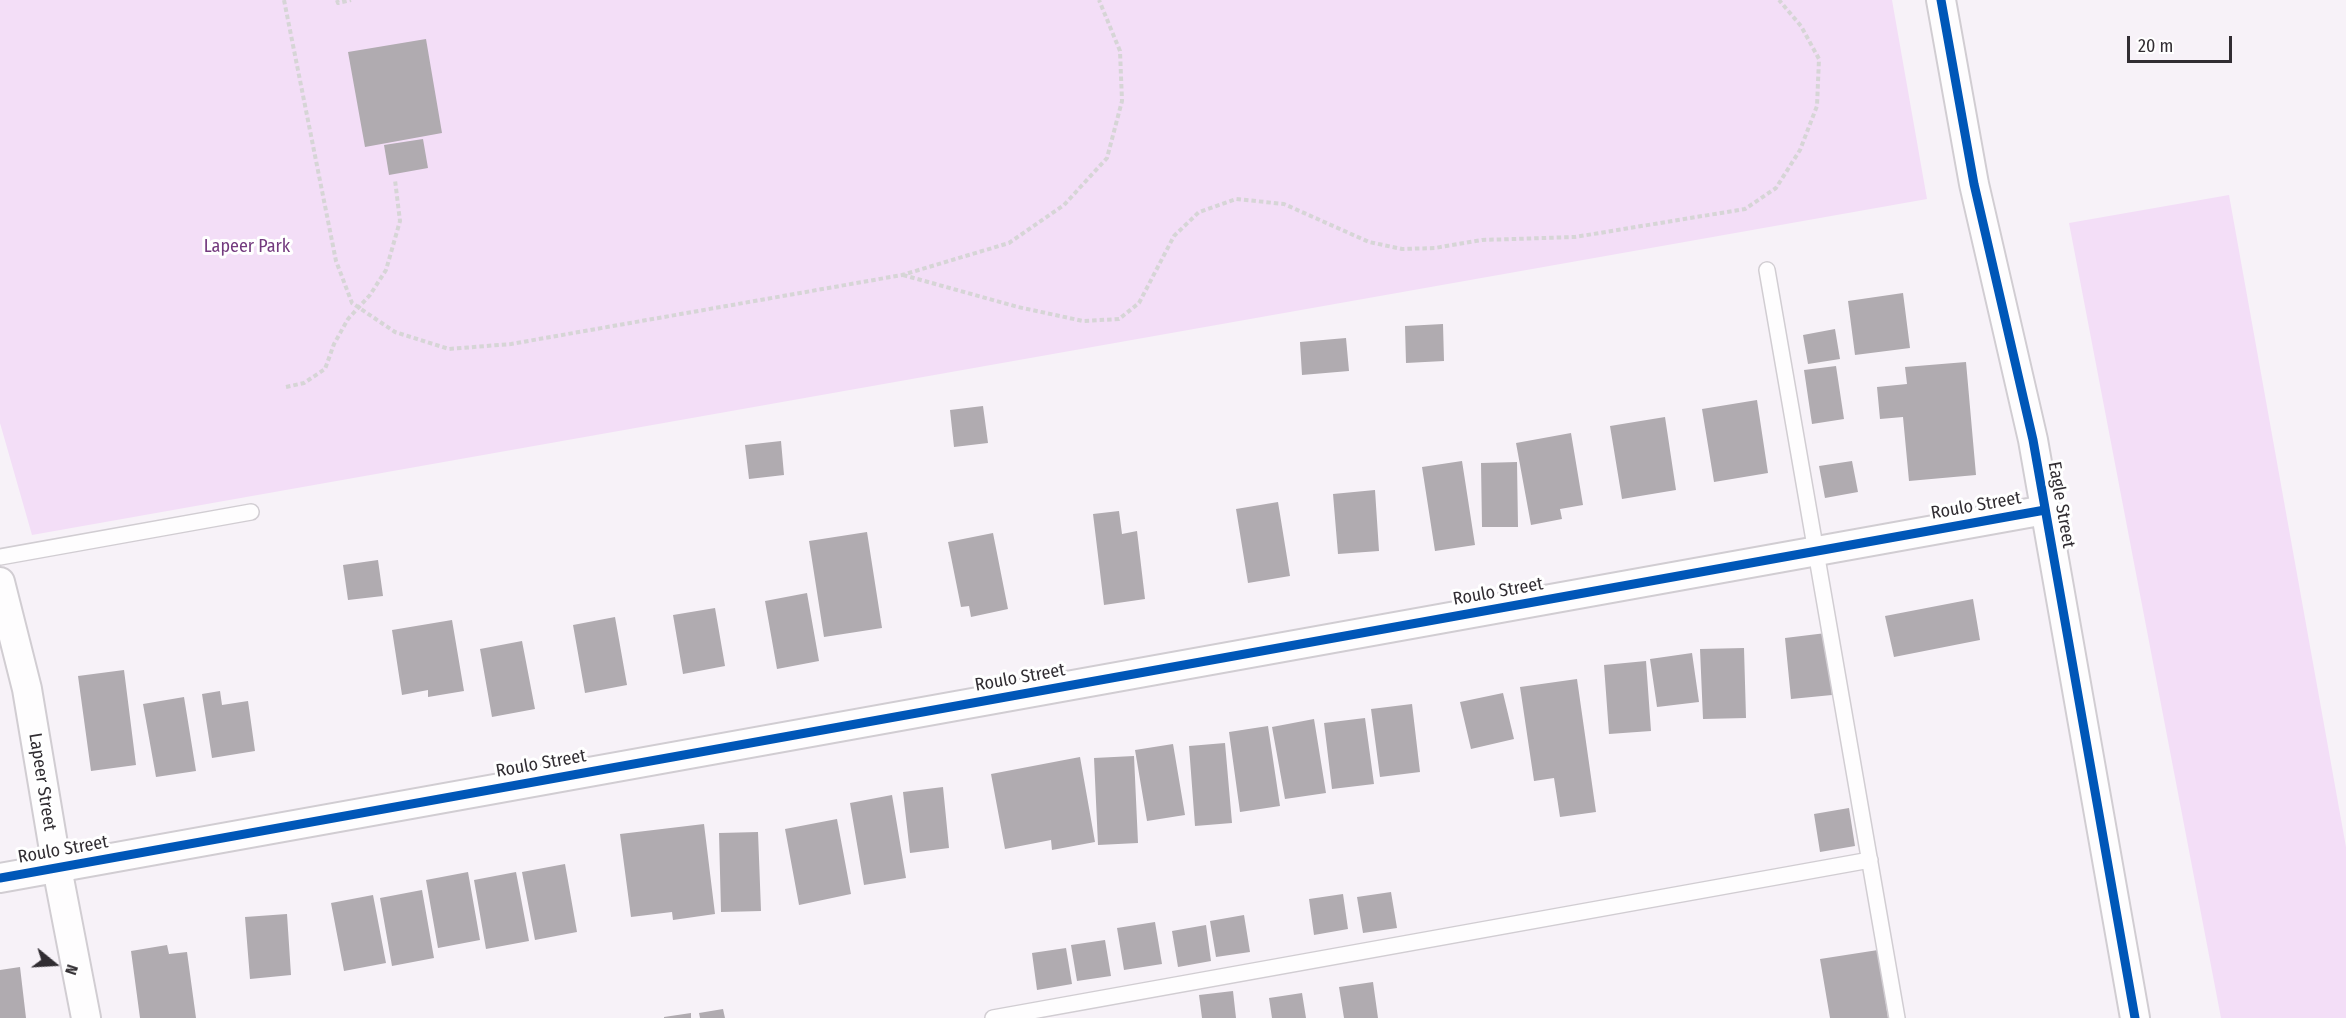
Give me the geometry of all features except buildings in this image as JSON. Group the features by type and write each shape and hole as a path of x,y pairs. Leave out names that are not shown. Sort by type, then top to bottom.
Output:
{"street":[{"name":"Eagle Street","path":"1941,0 1974,184 2033,440 2135,1018"},
{"name":"Roulo Street","path":"0,878 2045,510"},
{"name":"Lapeer Street","path":"0,582 27,689 57,868 86,1018"}],"lane":[{"path":"1767,270 1897,1018"},
{"path":"0,557 251,512"},
{"path":"993,1018 1870,860"}],"path":[{"path":"284,0 336,261 352,303 395,332 449,349 512,344 902,275 1009,243 1064,205 1107,158 1122,101 1120,51 1099,0"},
{"path":"337,0 338,3 351,0"},
{"path":"902,275 1018,307 1083,321 1119,319 1139,303 1174,236 1199,212 1236,199 1284,204 1369,242 1402,249 1435,248 1482,240 1575,237 1745,209 1776,188 1800,150 1816,106 1818,59 1801,26 1779,0"},
{"path":"286,387 304,383 325,369 334,344 348,319 370,295 386,270 400,221 395,180"}],"green space":[{"name":"Lapeer Park","path":"0,0 1892,0 1927,199 32,535 0,423"},
{"path":"2229,195 2346,847 2346,1018 2221,1018 2069,223"}],"cycle path":[{"path":"1941,0 1974,184 2033,440 2135,1018"},
{"path":"0,878 2045,510"}]}
